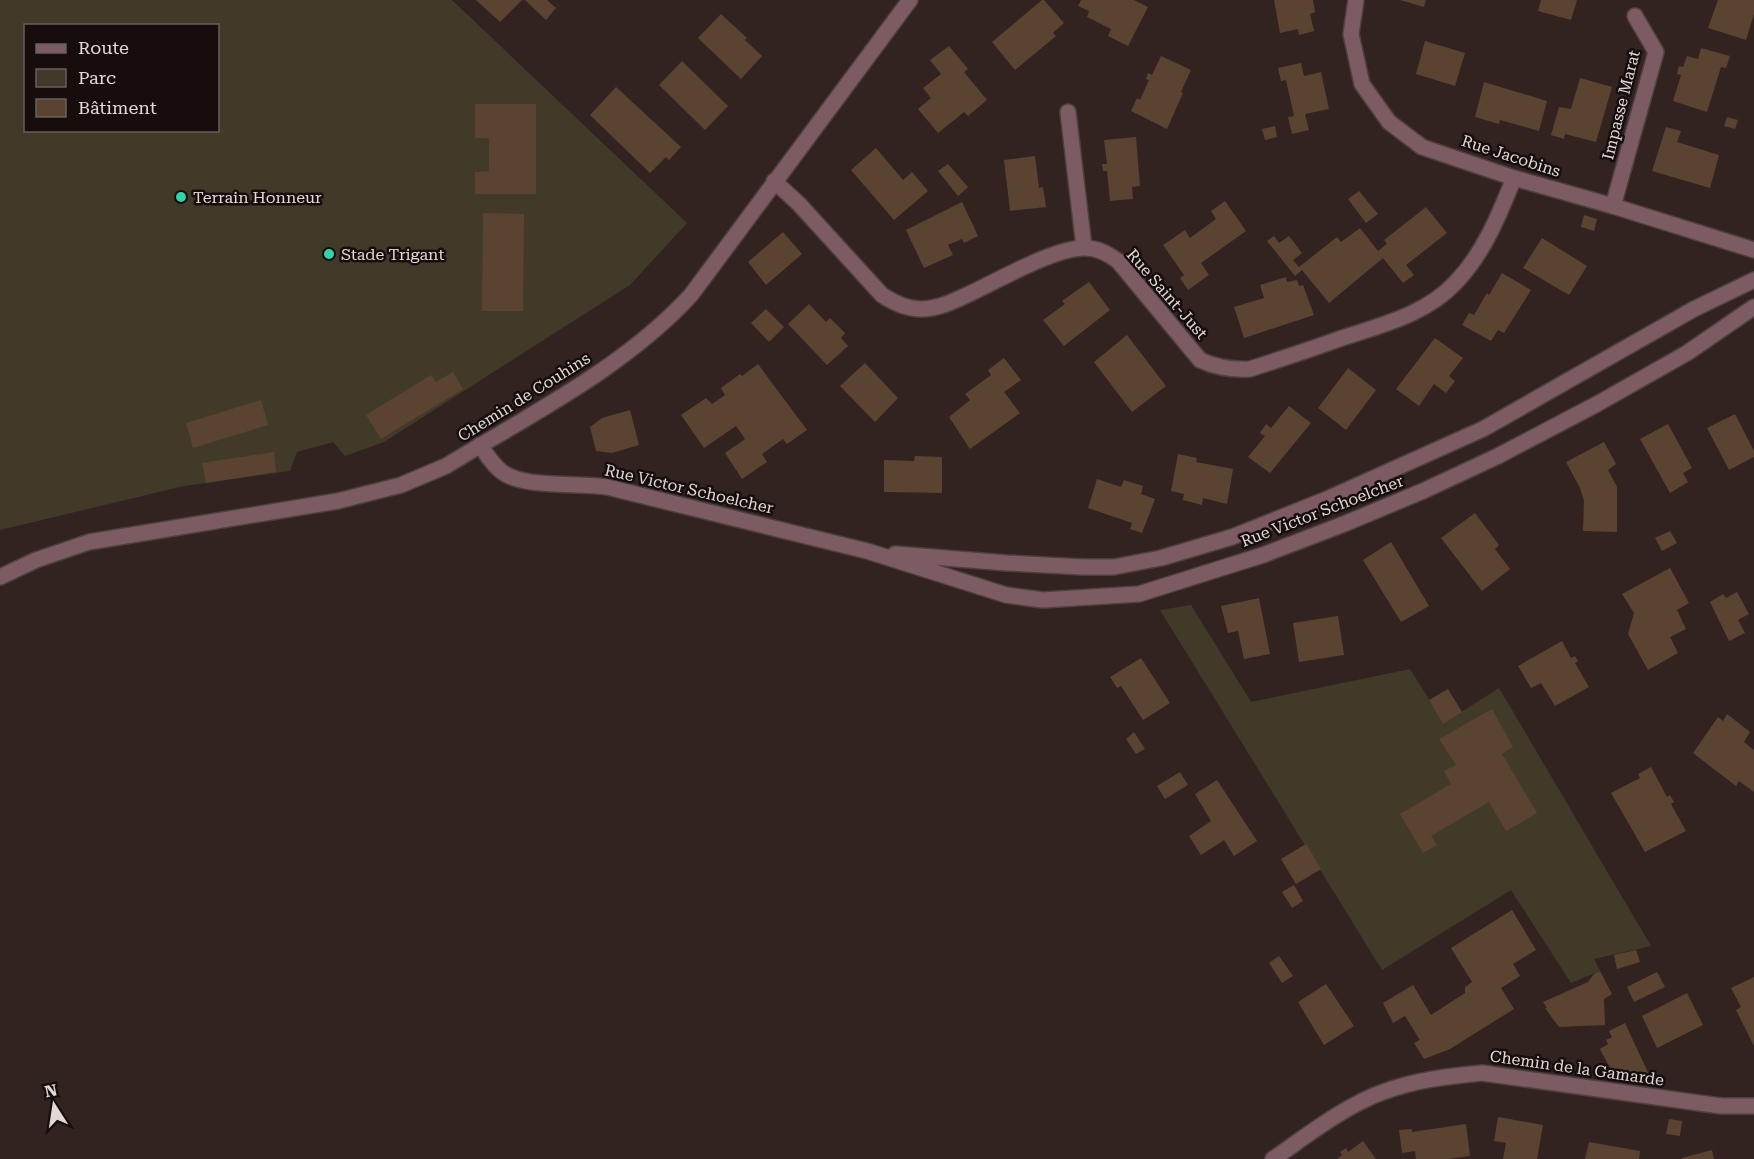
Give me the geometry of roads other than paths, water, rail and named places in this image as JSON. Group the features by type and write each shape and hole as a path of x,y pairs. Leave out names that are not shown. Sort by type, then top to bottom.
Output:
{"street":[{"name":"Chemin de Couhins","path":"0,577 36,560 89,542 338,501 393,487 428,475 616,362 668,320 691,295 910,0"},
{"name":"Rue Jacobins","path":"1356,0 1352,34 1362,84 1389,122 1422,147 1514,178 1754,250"},
{"name":"Impasse Marat","path":"1613,206 1656,52 1635,15"},
{"path":"1068,112 1084,248"},
{"name":"Rue Saint-Just","path":"774,181 799,204 882,295 897,304 920,309 944,305 1060,251 1084,248 1108,254 1118,261 1200,360 1233,370 1250,369 1409,315 1434,300 1456,283 1476,257 1496,223 1514,178"},
{"name":"Rue Victor Schoelcher","path":"867,551 1007,563 1114,567 1161,558 1232,537 1327,499 1482,429 1694,309 1754,280"},
{"name":"Rue Victor Schoelcher","path":"480,445 500,471 519,481 607,487 867,551 1006,595 1044,600 1139,594 1263,555 1423,491 1498,456 1597,404 1687,353 1754,307"},
{"name":"Chemin de la Gamarde","path":"1273,1159 1357,1104 1381,1092 1406,1084 1444,1077 1482,1073 1721,1106 1754,1106"}],"place":[{"name":"Terrain Honneur","path":"181,197"},
{"name":"Stade Trigant","path":"329,254"}]}
